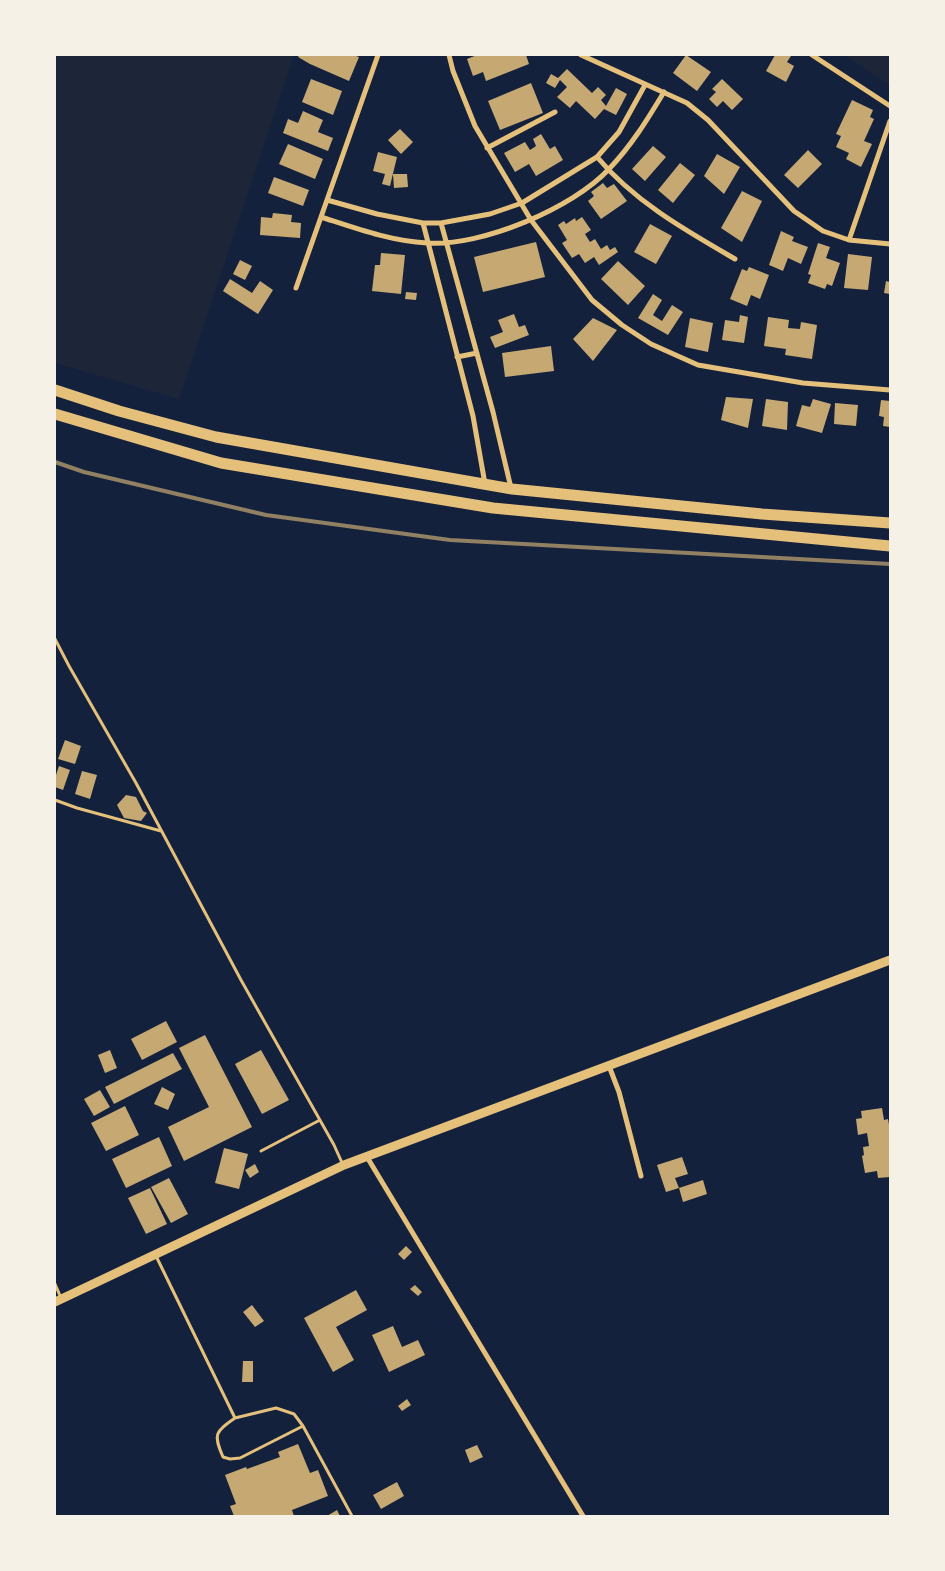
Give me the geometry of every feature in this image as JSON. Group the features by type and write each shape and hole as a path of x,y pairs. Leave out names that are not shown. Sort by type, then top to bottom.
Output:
{"highway":[{"path":"55,390 119,411 216,436 512,489 762,514 890,523"},
{"path":"55,414 221,463 493,508 890,546"}],"main road":[{"path":"58,1300 156,1256 344,1165 890,960"}],"street":[{"path":"296,288 378,55"},
{"path":"449,55 453,71 475,126 531,220 592,300 622,325 651,344 698,365 803,383 890,390"},
{"path":"582,55 687,103 708,120 794,211 823,231 849,240 890,244"},
{"path":"812,55 890,106"},
{"path":"327,200 377,214 423,223 441,223 490,214 522,203 597,157 619,132 645,85"},
{"path":"321,217 372,234 427,243 446,243 488,235 531,220 575,196 608,170 638,135 664,92"},
{"path":"487,148 555,112"},
{"path":"849,240 890,121"},
{"path":"597,157 608,170 646,204 735,259"},
{"path":"423,223 473,416 485,484"},
{"path":"441,223 493,412 512,489"},
{"path":"457,358 477,353"},
{"path":"609,1066 641,1176"},
{"path":"367,1157 583,1516"}],"lane":[{"path":"55,639 344,1165"},
{"path":"55,800 77,808 161,831"},
{"path":"262,1151 320,1120"},
{"path":"156,1256 235,1418"},
{"path":"55,1284 58,1300"},
{"path":"303,1426 240,1458 230,1459 223,1457 217,1443 216,1435 220,1428 235,1418 276,1408 294,1414 303,1426 352,1516"}],"shaded area":[{"path":"55,55 294,55 179,399 55,363"},
{"path":"844,55 890,55 890,85"}],"building":[{"path":"299,55 353,55 359,57 349,81 310,64 298,57"},
{"path":"477,55 526,55 529,64 486,81 483,72 473,76 467,59"},
{"path":"686,55 711,72 697,91 673,73"},
{"path":"775,55 791,56 787,62 794,66 786,82 766,71"},
{"path":"567,69 592,93 598,87 606,95 601,100 606,106 616,88 627,94 616,115 604,109 595,119 576,101 570,108 557,97 567,87 560,80 555,88 546,83 551,74 558,78"},
{"path":"311,79 342,91 333,115 302,102"},
{"path":"722,79 743,99 732,110 723,101 717,107 709,99 716,92 712,89"},
{"path":"531,83 543,113 500,130 488,101"},
{"path":"852,100 873,110 870,117 874,119 864,141 872,144 861,167 846,159 849,153 836,147 841,136 836,134"},
{"path":"303,111 323,120 318,132 333,138 328,151 283,133 288,119 298,123"},
{"path":"400,129 413,142 401,154 388,140"},
{"path":"541,134 550,149 555,146 563,160 536,176 529,164 515,172 504,153 525,142 530,150 536,146 533,139"},
{"path":"288,144 323,159 315,179 279,164"},
{"path":"653,146 666,157 645,181 632,169"},
{"path":"808,150 822,164 798,188 784,175"},
{"path":"378,152 397,157 390,186 382,184 385,174 373,171"},
{"path":"717,154 740,167 724,194 704,176"},
{"path":"680,163 695,175 673,203 658,190"},
{"path":"393,174 407,174 408,187 394,188"},
{"path":"274,177 309,190 303,206 268,193"},
{"path":"603,183 607,188 614,184 627,201 601,219 588,201 594,196 591,192"},
{"path":"742,191 762,201 742,242 721,228"},
{"path":"273,213 292,215 291,222 301,223 300,238 260,235 261,217 272,218"},
{"path":"582,217 591,230 585,234 590,242 595,239 601,249 607,245 610,250 615,247 618,252 599,265 594,257 585,263 579,254 572,258 562,243 567,240 558,225 564,221 566,224 575,218 576,221"},
{"path":"650,224 672,236 656,264 634,252"},
{"path":"781,231 794,237 792,241 808,247 801,264 788,258 783,271 769,265"},
{"path":"536,242 545,277 483,292 474,257"},
{"path":"818,243 830,247 826,258 840,263 832,286 827,284 825,289 808,283 811,275 808,274"},
{"path":"381,253 405,255 401,294 372,291 375,265 380,265"},
{"path":"848,254 872,257 868,290 844,288"},
{"path":"240,260 252,266 245,280 233,274"},
{"path":"618,261 645,286 628,305 601,279"},
{"path":"749,267 769,275 760,299 751,295 747,306 730,299 742,269 747,271"},
{"path":"230,279 252,293 260,281 273,290 258,314 223,291"},
{"path":"886,281 890,282 890,294 884,293"},
{"path":"406,292 417,293 416,300 405,299"},
{"path":"653,294 662,300 653,315 662,321 672,305 683,312 668,335 638,318"},
{"path":"514,314 519,327 525,325 529,335 495,348 490,337 503,332 498,320"},
{"path":"740,315 748,317 744,343 722,340 725,320 739,322"},
{"path":"768,317 789,320 788,328 800,329 801,322 817,325 812,359 785,355 786,349 764,346"},
{"path":"593,318 617,330 593,361 573,339"},
{"path":"690,318 713,323 708,352 685,347"},
{"path":"551,346 554,371 505,377 502,353"},
{"path":"726,397 753,399 748,428 721,420"},
{"path":"766,399 788,402 787,430 762,426"},
{"path":"813,399 831,404 822,433 796,426 802,405 810,407"},
{"path":"881,400 890,401 890,427 883,426 884,417 879,416"},
{"path":"835,403 858,405 856,426 834,424"},
{"path":"65,740 81,746 75,764 58,759"},
{"path":"59,766 70,770 63,790 55,787 55,778"},
{"path":"82,771 97,775 90,799 75,794"},
{"path":"126,795 136,797 143,811 147,813 141,821 124,818 117,805"},
{"path":"166,1021 177,1042 142,1060 131,1039"},
{"path":"205,1035 252,1127 184,1161 168,1127 209,1107 179,1048"},
{"path":"110,1050 117,1068 105,1073 98,1055"},
{"path":"261,1050 289,1100 262,1114 235,1064"},
{"path":"173,1053 182,1069 114,1104 105,1087"},
{"path":"162,1087 175,1094 168,1110 154,1104"},
{"path":"100,1090 110,1107 94,1116 84,1099"},
{"path":"125,1106 139,1135 106,1151 91,1123"},
{"path":"882,1108 884,1120 888,1119 890,1130 890,1177 878,1178 877,1171 865,1173 862,1156 864,1155 863,1147 869,1146 867,1133 858,1135 856,1119 862,1118 861,1111"},
{"path":"159,1137 172,1166 126,1188 112,1159"},
{"path":"224,1148 248,1154 239,1189 215,1183"},
{"path":"682,1157 688,1174 675,1178 679,1188 666,1192 657,1165"},
{"path":"255,1164 259,1172 250,1178 245,1170"},
{"path":"169,1178 188,1214 171,1223 151,1187"},
{"path":"703,1180 707,1194 683,1202 679,1188"},
{"path":"150,1188 167,1224 146,1234 128,1198"},
{"path":"406,1246 412,1252 404,1260 398,1254"},
{"path":"415,1285 422,1292 418,1296 410,1289"},
{"path":"356,1290 367,1310 336,1327 354,1360 333,1372 304,1318"},
{"path":"252,1305 264,1321 255,1327 243,1312"},
{"path":"393,1326 402,1347 418,1340 425,1355 389,1372 372,1335"},
{"path":"243,1361 253,1361 253,1382 242,1382"},
{"path":"407,1399 411,1405 402,1411 398,1406"},
{"path":"298,1444 310,1473 318,1470 328,1496 292,1510 294,1516 234,1516 230,1506 236,1504 225,1475 280,1457 278,1452"},
{"path":"477,1445 483,1457 470,1463 465,1450"},
{"path":"397,1482 404,1496 381,1509 373,1495"},
{"path":"337,1510 340,1516 327,1516"}],"railway":[{"path":"55,462 84,472 266,515 450,540 890,564"}]}
